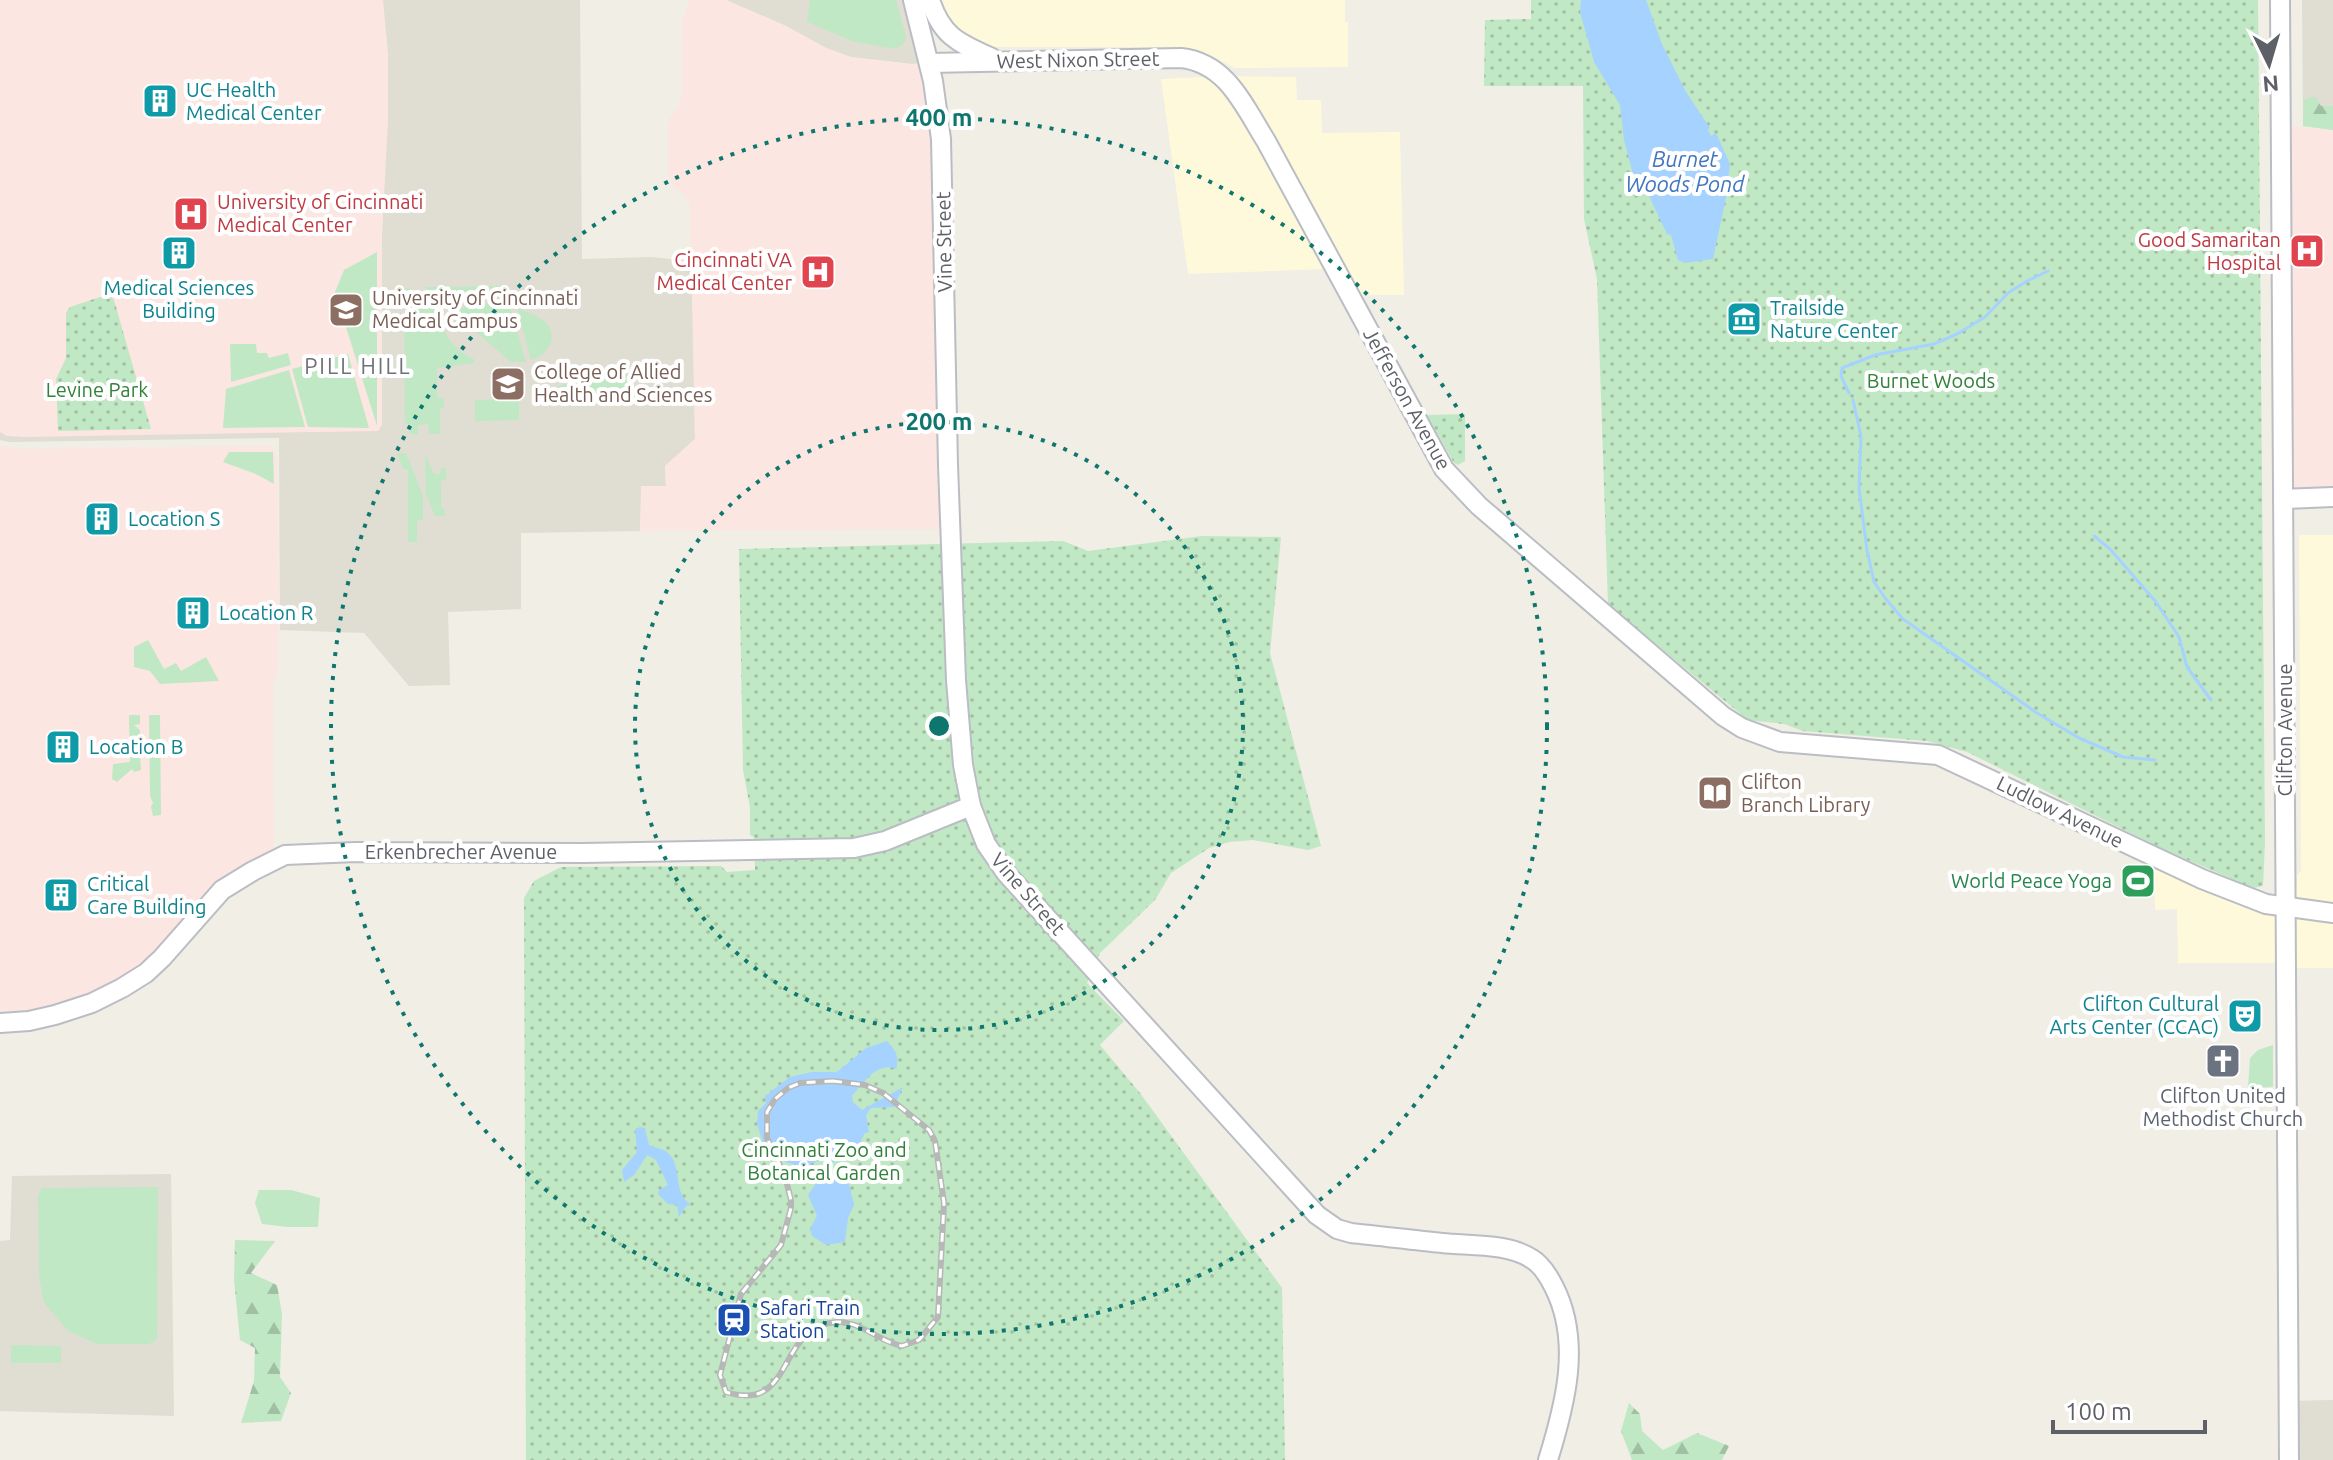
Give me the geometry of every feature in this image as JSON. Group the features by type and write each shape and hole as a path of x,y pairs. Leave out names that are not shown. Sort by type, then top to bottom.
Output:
{"main road":[{"name":"Vine Street","path":"913,0 929,63 944,179 948,465 956,680 963,765 971,806 986,844 1006,873 1317,1215 1337,1229 1351,1233 1507,1250 1532,1258 1558,1294 1565,1316 1569,1353 1563,1411 1548,1460"},
{"path":"930,0 937,19 950,36 968,48 998,60"},
{"name":"Clifton Avenue","path":"2280,0 2289,1460"},
{"name":"West Nixon Street","path":"929,63 1181,58 1200,62 1223,76"},
{"name":"Jefferson Avenue","path":"1223,76 1266,141 1444,469 1479,506 1723,716 1742,728 1780,742"},
{"path":"2283,504 2333,497"},
{"path":"2283,504 2333,508"},
{"name":"Ludlow Avenue","path":"1780,742 1938,755 2160,861 2266,904 2333,913"},
{"name":"Erkenbrecher Avenue","path":"0,1023 55,1015 92,1003 122,988 162,958 222,890 285,855 369,851 516,853 854,848 885,841 971,806"},
{"path":"2247,896 2267,892 2286,877"}],"shaded area":[{"name":"University of Cincinnati Medical Campus","path":"0,0 580,0 582,259 651,257 692,261 695,439 665,466 666,486 642,487 640,531 521,533 521,609 448,612 450,685 409,686 364,633 280,630 279,438 0,440"},
{"name":"University of Cincinnati Medical Center","path":"0,0 383,0 388,53 388,120 382,236 382,425 378,431 25,437 7,436 0,432"},
{"name":"Cincinnati VA Medical Center","path":"689,0 726,0 851,57 929,63 951,529 640,531 641,486 666,486 665,466 695,439 690,205 668,175 668,129 682,90 683,19"},
{"path":"726,0 913,0 929,63 851,57"},
{"path":"940,0 1345,0 1348,67 1235,68 1199,50 1172,47 985,47 961,35 947,17"},
{"path":"2302,0 2333,0 2333,130 2303,126"},
{"path":"1296,77 1297,100 1321,100 1322,133 1400,132 1404,295 1358,295 1325,269 1188,274 1161,79"},
{"name":"Good Samaritan Hospital","path":"2290,126 2333,130 2333,497 2283,499"},
{"path":"0,446 22,449 273,448 277,456 279,621 277,674 273,683 274,850 183,926 144,964 120,980 54,1006 0,1014"},
{"path":"2299,535 2333,535 2333,968 2286,968 2286,963 2178,963 2177,909 2155,910 2154,869 2272,916 2287,908 2297,888 2297,875 2301,871"},
{"path":"171,1174 174,1416 0,1411 0,1241 10,1240 12,1176"},
{"path":"2333,1400 2333,1460 2289,1460 2288,1401"}],"green space":[{"path":"810,0 896,0 905,40 901,46 890,48 855,42 807,22"},
{"name":"Burnet Woods","path":"1531,0 2258,0 2263,886 2253,888 2167,851 1967,752 1927,741 1803,731 1784,724 1748,720 1608,605 1597,279 1584,219 1583,86 1484,86 1485,20 1531,19"},
{"path":"2315,96 2321,106 2333,106 2333,130 2303,126 2303,100"},
{"path":"377,252 377,426 335,292 344,270"},
{"path":"500,286 507,291 508,299 470,298 449,309 425,287"},
{"path":"404,288 411,289 444,317 445,331 452,343 475,360 474,363 437,368 437,397 444,398 444,408 440,409 440,434 429,434 428,424 418,425 418,434 409,434 412,425 405,423"},
{"name":"Levine Park","path":"109,294 114,300 151,429 58,431 56,379 66,358 66,313 70,307"},
{"path":"480,303 510,306 526,362 511,362 454,313 465,306"},
{"path":"517,308 541,319 552,335 546,351 531,360"},
{"path":"230,344 256,344 257,353 267,353 269,358 288,353 291,365 231,382"},
{"path":"348,354 369,428 308,427 292,369"},
{"path":"628,367 626,402 586,403 586,400 560,400 559,397 544,402 542,391"},
{"path":"289,370 305,427 223,428 226,389"},
{"path":"519,399 519,420 475,421 475,400"},
{"path":"1465,414 1465,461 1458,465 1427,415"},
{"path":"229,452 273,452 274,484 223,462"},
{"path":"397,453 406,453 423,496 423,520 417,520 417,542 408,542 408,469 403,469"},
{"path":"425,454 434,474 440,474 441,468 446,468 446,480 441,481 441,508 444,508 445,516 435,516 426,494"},
{"name":"Cincinnati Zoo and Botanical Garden","path":"1202,536 1281,537 1270,653 1321,846 1308,850 1253,840 1209,848 1171,873 1155,900 1100,953 1087,983 1124,1021 1100,1045 1140,1093 1282,1288 1285,1460 526,1460 524,898 534,881 561,867 721,866 727,872 755,870 754,837 750,835 750,807 743,770 739,549 1063,541 1088,551"},
{"path":"148,640 164,669 176,663 181,671 206,657 219,681 160,684 150,671 134,667 134,647"},
{"path":"129,715 140,715 140,724 134,725 140,730 140,736 134,737 140,742 140,748 134,749 140,754 141,770 134,772 132,769 117,782 112,779 113,764 130,762"},
{"path":"149,715 160,715 161,815 153,816 150,796"},
{"path":"2273,1045 2273,1087 2248,1088 2250,1058 2258,1050"},
{"path":"158,1187 157,1339 149,1344 97,1344 68,1331 44,1303 39,1276 38,1196 42,1188"},
{"path":"259,1190 291,1190 320,1198 318,1227 262,1224 255,1203"},
{"path":"235,1240 275,1241 251,1273 277,1285 282,1314 280,1377 291,1393 281,1421 241,1423 254,1381 255,1348 240,1340 234,1280"},
{"path":"11,1345 61,1346 61,1363 11,1363"},
{"path":"1629,1403 1640,1414 1642,1431 1663,1450 1697,1433 1729,1446 1722,1460 1632,1460 1621,1431"}],"water":[{"name":"Burnet Woods Pond","path":"1581,0 1646,0 1662,44 1686,92 1710,128 1711,136 1716,133 1730,164 1713,259 1685,263 1678,260 1671,235 1667,234 1649,196 1634,178 1624,140 1620,105 1594,62 1580,12"},
{"path":"887,1041 896,1054 896,1069 883,1068 871,1075 852,1096 853,1102 862,1110 903,1087 894,1107 871,1108 866,1115 869,1132 864,1134 858,1149 839,1157 821,1178 823,1181 830,1178 849,1184 854,1205 848,1218 845,1242 826,1245 812,1236 810,1229 817,1216 808,1195 827,1167 827,1162 820,1160 795,1165 772,1155 766,1142 763,1143 757,1124 758,1111 766,1103 765,1096 790,1077 812,1072 837,1072 866,1048"},
{"path":"645,1128 649,1145 664,1150 673,1158 679,1187 691,1205 686,1206 679,1217 677,1205 668,1204 658,1194 668,1185 656,1160 647,1155 634,1175 624,1182 622,1170 637,1152 635,1129"}],"waterway":[{"path":"1849,393 1841,376 1842,368 1875,355 1934,344 1957,334 1985,317 2008,293 2048,271"},
{"path":"1853,400 1861,436 1859,488 1867,550 1874,582 1885,598 1903,619 2037,713 2079,738 2123,757 2155,760"},
{"path":"2094,536 2110,549 2156,602 2179,637 2187,667 2211,700"}],"railway":[{"path":"833,1081 865,1085 883,1093 929,1130 935,1141 944,1203 938,1317 919,1340 902,1346 845,1323 817,1327 803,1338 776,1381 764,1391 748,1395 726,1392 720,1375 741,1294 781,1245 791,1208 785,1176 767,1138 767,1112 775,1099 788,1088 800,1083 833,1081"}],"place":[{"name":"UC Health Medical Center","path":"160,101"},
{"name":"University of Cincinnati Medical Center","path":"191,214"},
{"name":"Good Samaritan Hospital","path":"2307,251"},
{"name":"Medical Sciences Building","path":"179,253"},
{"name":"Cincinnati VA Medical Center","path":"818,272"},
{"name":"University of Cincinnati Medical Campus","path":"346,310"},
{"name":"Trailside Nature Center","path":"1744,319"},
{"name":"College of Allied Health and Sciences","path":"508,384"},
{"name":"Location S","path":"102,519"},
{"name":"Location R","path":"193,613"},
{"name":"Location B","path":"63,747"},
{"name":"Clifton Branch Library","path":"1715,793"},
{"name":"World Peace Yoga","path":"2138,881"},
{"name":"Critical Care Building","path":"61,895"},
{"name":"Clifton Cultural Arts Center (CCAC)","path":"2245,1016"},
{"name":"Clifton United Methodist Church","path":"2223,1061"},
{"name":"Safari Train Station","path":"734,1320"}],"district":[{"name":"PILL HILL","path":"358,366"}]}
